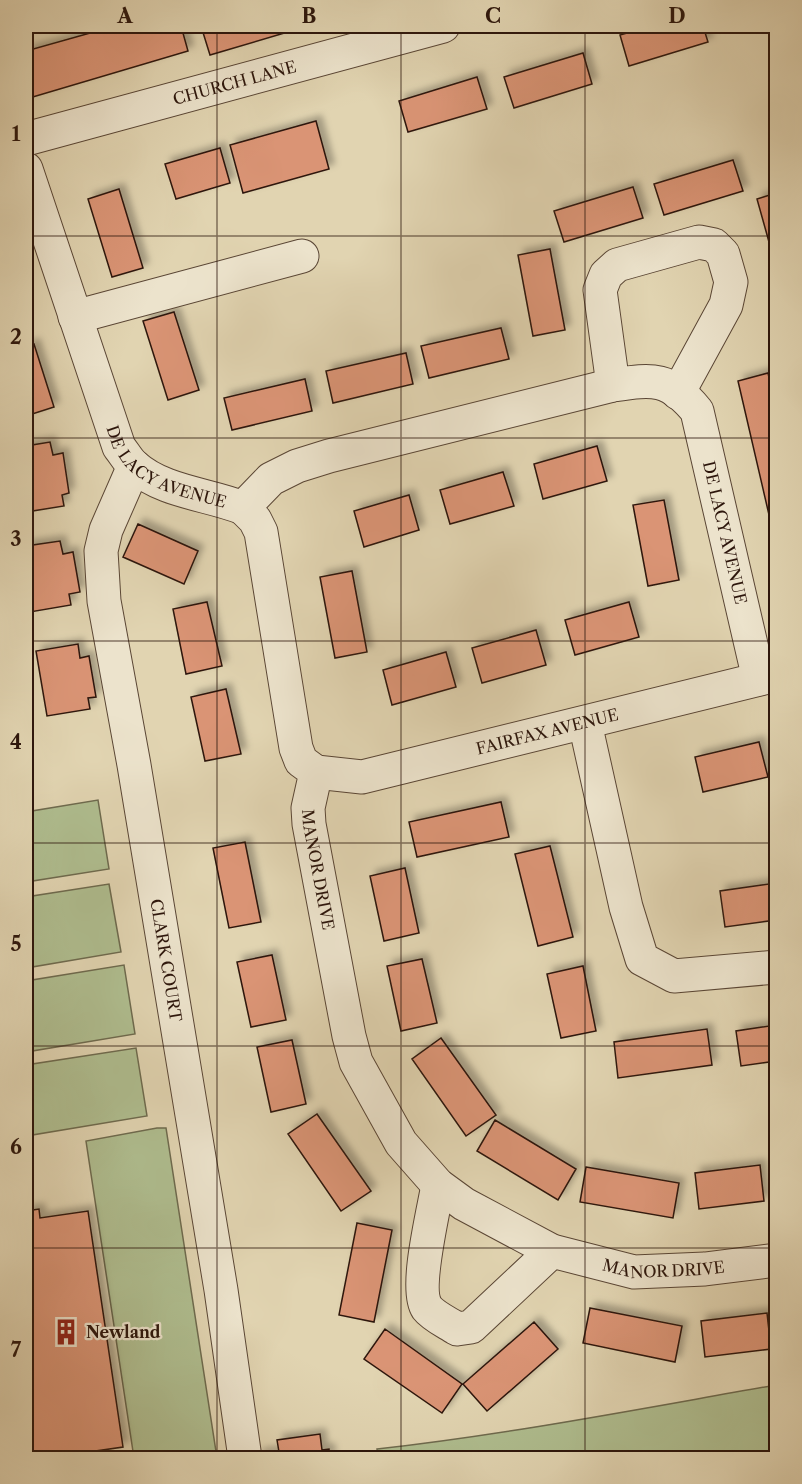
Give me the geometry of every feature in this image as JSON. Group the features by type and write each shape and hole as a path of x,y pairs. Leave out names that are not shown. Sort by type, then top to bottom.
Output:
{"street":[{"name":"CHURCH LANE","path":"26,139 443,26"},
{"name":"DE LACY AVENUE","path":"26,170 119,447 134,466 159,482 243,508 271,480 297,466 329,456 613,385 642,381 666,383 697,411 768,677"},
{"path":"613,385 600,290 606,274 617,265 699,242 714,245 723,254 731,282 726,305 678,393"},
{"path":"75,317 302,256"},
{"name":"CLARK COURT","path":"134,466 106,530 101,551 104,601 134,765 222,1290 245,1458"},
{"path":"243,508 255,520 261,532 296,748 301,761 316,772"},
{"name":"FAIRFAX AVENUE","path":"316,772 362,777 768,677"},
{"path":"585,723 626,907 642,959 674,976 777,967"},
{"name":"MANOR DRIVE","path":"316,772 308,808 309,824 349,1036 356,1062 401,1143 438,1185 464,1204 552,1251 634,1272 705,1269 777,1260"},
{"path":"438,1185 422,1279 422,1298 428,1310 457,1329 471,1327 552,1251"}],"green space":[{"path":"98,800 109,869 26,882 26,812"},
{"path":"109,884 121,952 26,968 26,897"},
{"path":"124,965 135,1034 26,1052 26,981"},
{"path":"136,1048 147,1116 26,1136 26,1065"},
{"path":"166,1128 217,1458 134,1458 86,1141"},
{"path":"776,1385 776,1458 378,1458 377,1449 527,1428"}],"building":[{"path":"115,26 181,26 188,51 26,99 26,51"},
{"path":"201,26 308,26 210,55"},
{"path":"651,26 703,26 708,42 629,66 620,35"},
{"path":"583,53 592,84 514,108 504,77"},
{"path":"477,77 487,109 408,132 399,101"},
{"path":"316,121 329,169 243,193 230,145"},
{"path":"220,148 230,183 176,199 165,164"},
{"path":"733,160 743,191 664,215 654,184"},
{"path":"633,187 643,218 564,242 554,211"},
{"path":"119,189 143,268 112,277 88,199"},
{"path":"776,193 776,267 757,199"},
{"path":"550,249 565,330 533,336 518,255"},
{"path":"174,312 199,390 168,400 143,321"},
{"path":"501,328 509,359 429,378 421,346"},
{"path":"34,344 54,407 26,416 26,347"},
{"path":"406,353 413,384 333,403 326,371"},
{"path":"768,373 776,408 776,545 738,381"},
{"path":"305,379 312,411 232,430 224,398"},
{"path":"50,442 53,455 63,453 69,493 62,495 64,506 26,512 26,446"},
{"path":"597,446 607,481 543,499 534,464"},
{"path":"503,472 514,506 450,524 440,490"},
{"path":"409,495 419,530 364,547 354,511"},
{"path":"664,500 679,580 648,586 633,505"},
{"path":"138,524 198,551 184,584 123,557"},
{"path":"60,541 63,554 73,552 80,592 69,594 71,605 30,612 26,582 26,546"},
{"path":"352,571 367,652 335,658 320,577"},
{"path":"207,602 222,666 186,674 173,609"},
{"path":"629,602 639,637 575,655 565,620"},
{"path":"536,630 546,665 482,683 472,648"},
{"path":"78,644 80,658 89,656 96,697 88,698 90,709 47,716 36,651"},
{"path":"446,652 456,687 392,705 383,670"},
{"path":"226,689 241,754 205,761 191,697"},
{"path":"759,742 768,777 703,792 695,757"},
{"path":"501,802 509,837 417,857 409,822"},
{"path":"245,842 261,922 229,928 213,848"},
{"path":"550,846 573,937 538,946 515,854"},
{"path":"405,868 419,933 384,941 370,876"},
{"path":"776,883 776,920 725,927 720,891"},
{"path":"272,955 286,1020 251,1027 237,962"},
{"path":"422,959 437,1023 401,1031 387,966"},
{"path":"583,966 596,1031 561,1038 547,974"},
{"path":"776,1025 776,1061 741,1066 736,1031"},
{"path":"707,1029 712,1065 618,1078 614,1042"},
{"path":"441,1038 496,1115 466,1136 412,1059"},
{"path":"292,1040 306,1104 271,1112 257,1047"},
{"path":"317,1114 371,1191 341,1211 288,1134"},
{"path":"495,1120 576,1169 558,1200 477,1151"},
{"path":"760,1165 764,1201 699,1209 695,1173"},
{"path":"586,1167 679,1183 673,1218 580,1202"},
{"name":"Newland","path":"39,1209 40,1218 88,1211 123,1447 75,1454 75,1458 26,1458 26,1211"},
{"path":"357,1223 392,1230 374,1322 339,1315"},
{"path":"590,1308 682,1326 675,1362 583,1343"},
{"path":"767,1313 771,1349 705,1357 701,1321"},
{"path":"534,1322 558,1349 487,1411 463,1384"},
{"path":"385,1329 462,1384 442,1413 364,1359"},
{"path":"320,1434 322,1450 329,1449 330,1458 258,1458 258,1454 279,1452 277,1440"}],"place":[{"name":"Newland","path":"66,1332"}]}
